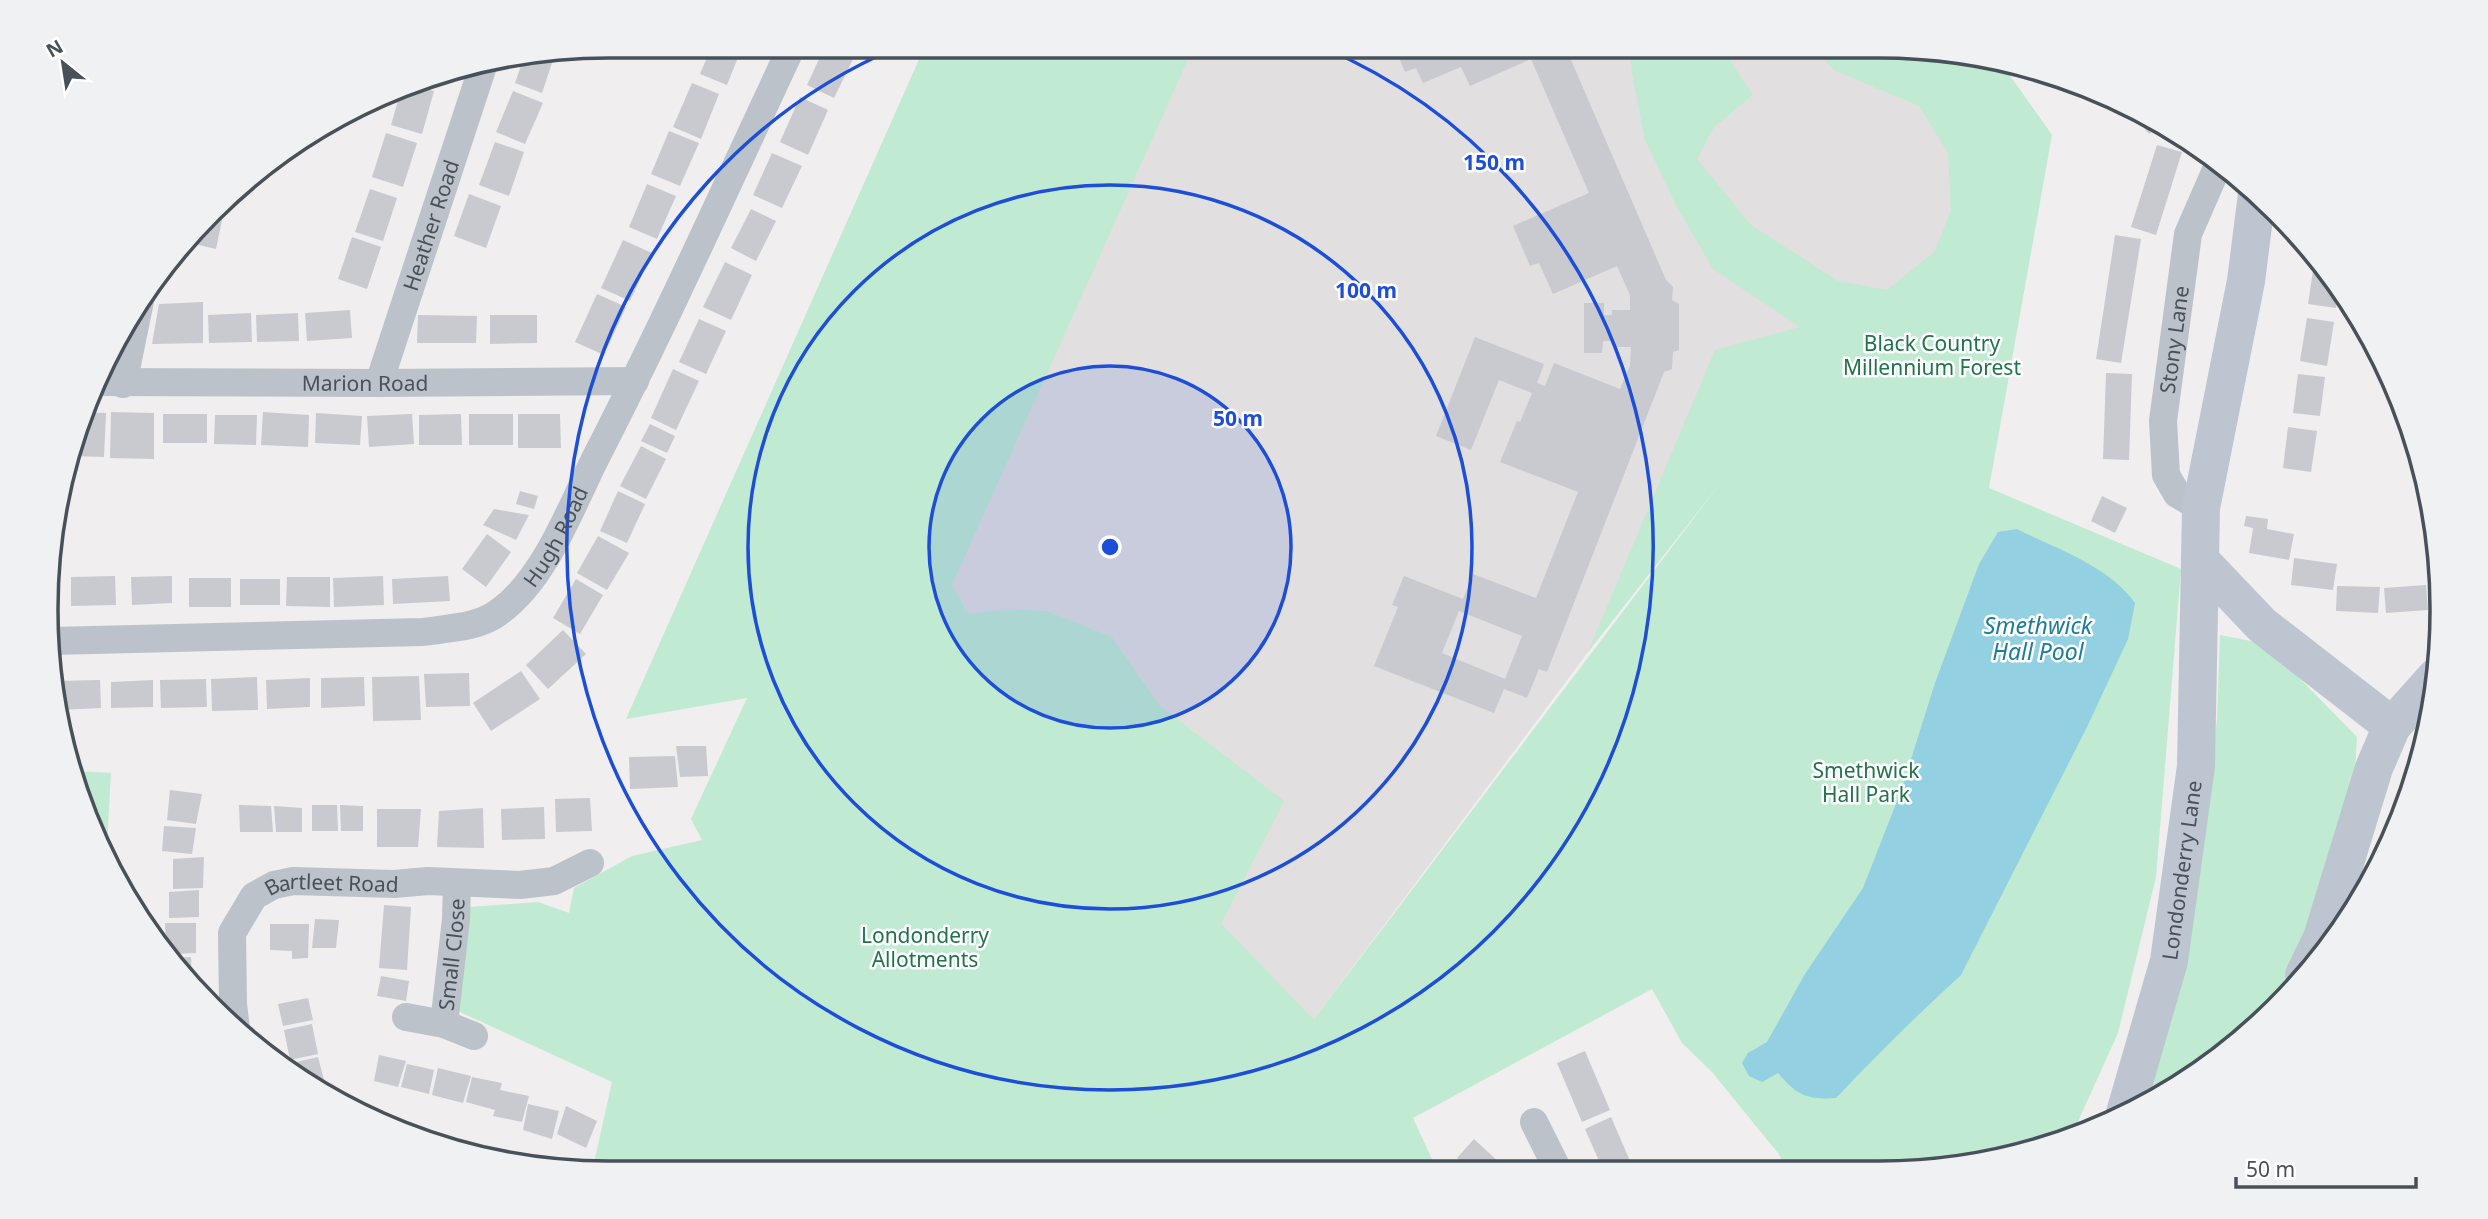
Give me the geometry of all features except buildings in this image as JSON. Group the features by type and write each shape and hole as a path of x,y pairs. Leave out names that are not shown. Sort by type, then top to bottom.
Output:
{"street":[{"name":"Hugh Road","path":"59,641 423,632 467,626 498,613 528,585 556,537 635,381 786,58"},
{"name":"Heather Road","path":"379,383 481,74"},
{"name":"Stony Lane","path":"2201,508 2177,494 2166,475 2163,421 2188,234 2215,173"},
{"path":"2255,207 2246,281 2201,508 2200,560 2262,625 2392,726"},
{"path":"123,384 134,331"},
{"name":"Marion Road","path":"107,383 635,381"},
{"name":"Londonderry Lane","path":"2128,1101 2171,948 2196,766 2200,560"},
{"path":"2197,619 2235,619 2262,625"},
{"path":"2323,936 2374,768 2392,726 2425,690"},
{"name":"Bartleet Road","path":"234,1013 232,933 254,896 274,885 293,881 394,884 428,881 520,885 555,892 590,863"},
{"name":"Small Close","path":"444,1024 457,883"},
{"name":"Small Close","path":"406,1017 444,1024 474,1036"},
{"path":"1534,1122 1554,1161"}],"shaded area":[{"path":"1120,58 1915,59 1951,62 2009,74 2052,135 1772,415 1588,652 1314,1019 896,597"}],"green space":[{"path":"920,58 1189,58 952,585 968,614 1005,609 1047,611 1112,637 1159,705 1284,801 1221,924 1314,1019 1722,481 1588,652 1715,350 1800,327 1713,269 1676,205 1645,140 1631,58 1729,58 1753,95 1714,127 1697,159 1751,225 1838,281 1887,290 1935,251 1951,210 1948,153 1919,106 1834,70 1823,58 1951,62 2009,74 2052,135 1989,488 2181,569 2156,877 2118,1033 2077,1124 2021,1142 1951,1157 1879,1161 1782,1161 1712,1072 1682,1043 1652,989 1413,1118 1433,1161 595,1161 612,1082 458,1011 470,907 538,902 569,913 574,888 632,856 702,840 691,819 747,698 626,719"},
{"path":"2220,635 2266,644 2357,737 2355,767 2312,928 2282,986 2214,1047 2152,1088 2157,1054 2195,897 2217,720"},
{"path":"83,771 111,773 107,837"}],"water":[{"name":"Smethwick Hall Pool","path":"2017,529 2097,569 2124,590 2135,603 2128,639 2087,727 1961,975 1836,1098 1809,1097 1797,1091 1778,1073 1762,1082 1749,1076 1742,1063 1748,1053 1767,1042 1805,974 1863,888 1901,791 1935,683 1979,564 1998,532"}],"park label":[{"name":"Black Country Millennium Forest","path":"1932,355"},
{"name":"Smethwick Hall Park","path":"1866,782"},
{"name":"Londonderry Allotments","path":"925,947"}]}
